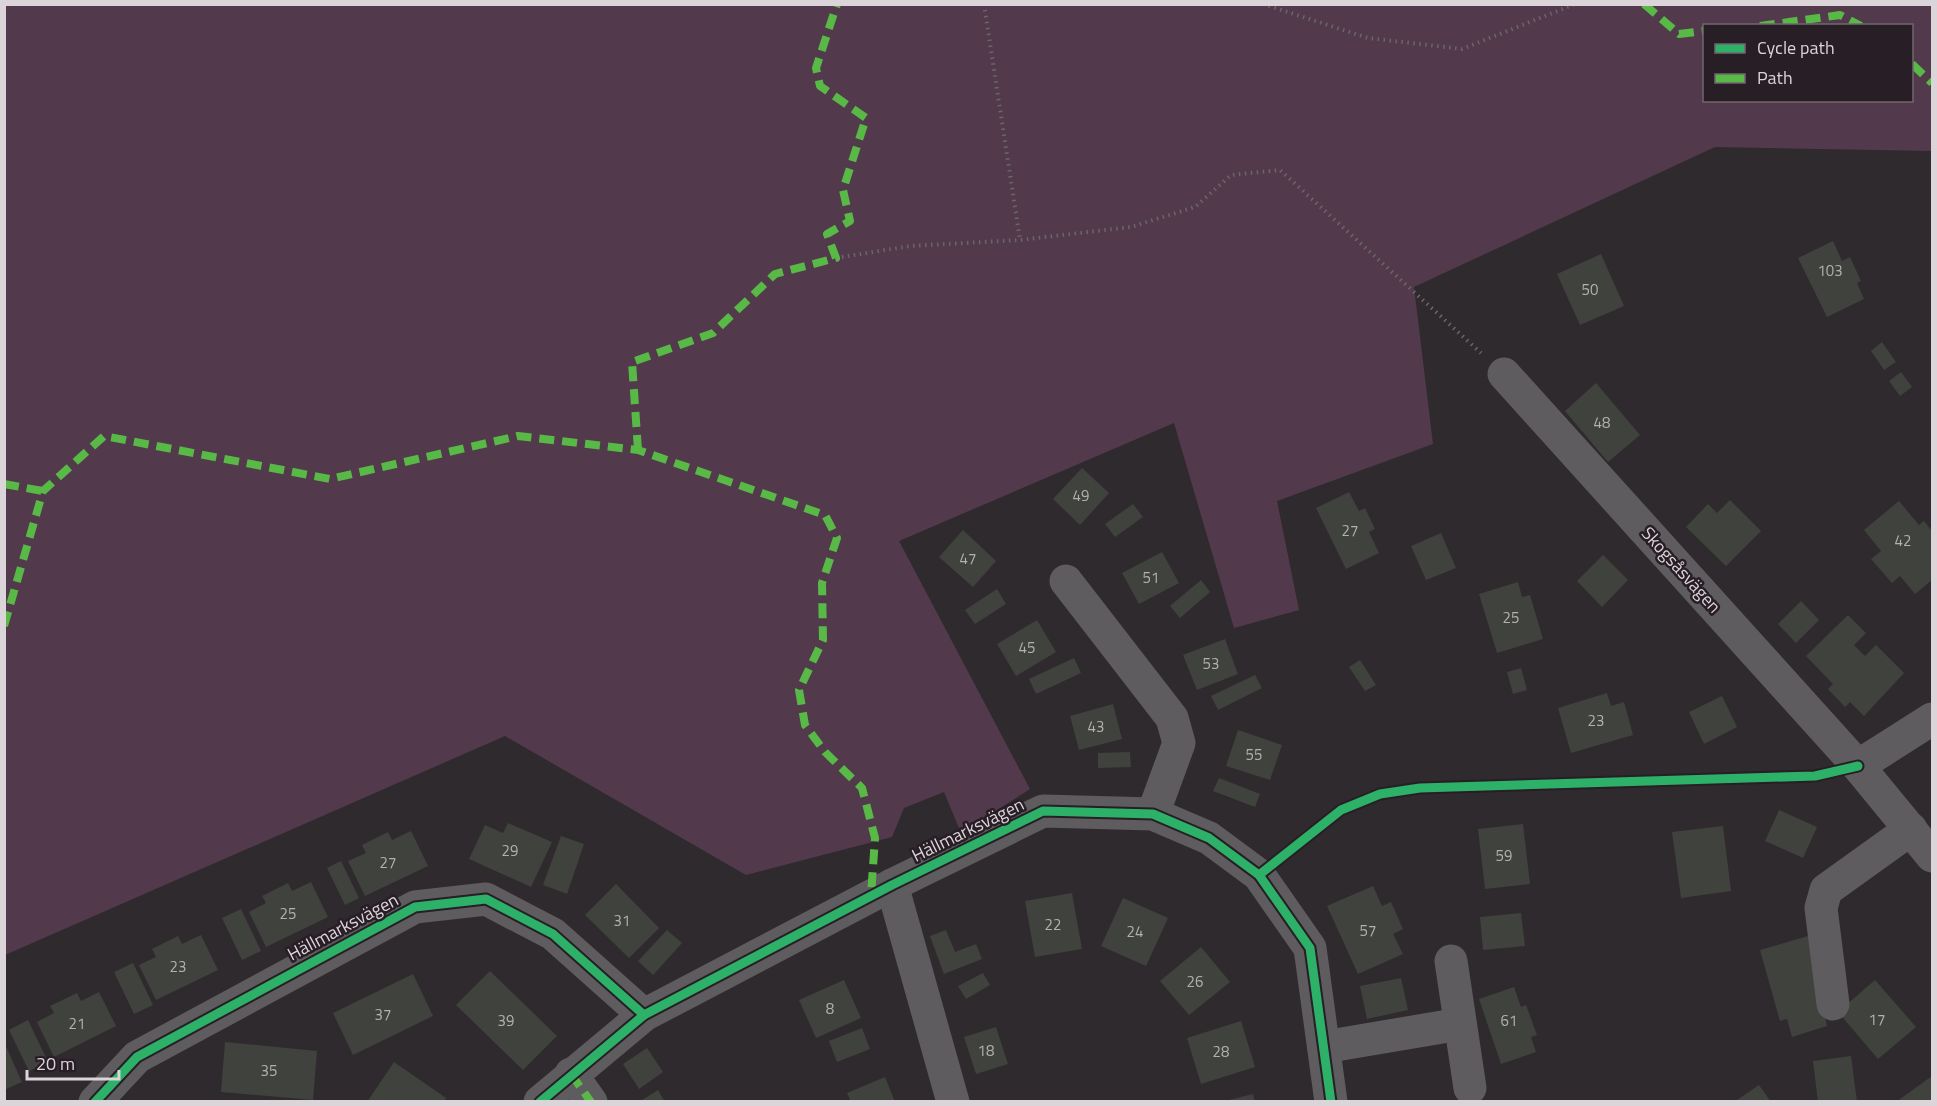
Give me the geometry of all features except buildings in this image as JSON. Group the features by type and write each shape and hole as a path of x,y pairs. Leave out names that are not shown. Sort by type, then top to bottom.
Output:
{"street":[{"name":"Skogsåsvägen","path":"1504,374 1858,766 1932,856"},
{"path":"1066,581 1172,718 1179,743 1153,814"},
{"path":"1858,766 1932,719"},
{"name":"Hällmarksvägen","path":"540,1101 644,1015 892,885 1043,811 1153,814 1209,838 1259,875 1310,948 1331,1101"},
{"path":"1833,1004 1821,908 1826,890 1911,829"},
{"path":"892,885 953,1101"},
{"name":"Hällmarksvägen","path":"95,1101 137,1057 415,907 486,899 553,934 644,1015"},
{"path":"1451,961 1470,1088"},
{"path":"1323,1047 1460,1024"},
{"path":"572,1074 591,1101"}],"path":[{"path":"984,4 1020,240"},
{"path":"1263,4 1368,38 1462,50 1575,4"},
{"path":"836,258 910,246 1020,240 1131,227 1195,207 1231,175 1280,170 1504,374"}],"shaded area":[{"path":"5,5 1932,5 1932,151 1715,147 1414,287 1433,444 1277,501 1299,610 1234,628 1174,423 899,541 1030,789 961,833 944,792 904,808 892,837 746,875 505,736 5,955"}],"marked path":[{"path":"638,450 632,362 713,333 775,274 836,258 827,234 850,221 843,190 866,118 820,86 816,68 837,4"},
{"path":"1644,4 1679,34 1703,31"},
{"path":"1775,24 1840,15 1857,24"},
{"path":"1913,65 1932,83"},
{"path":"4,626 43,491 104,436 330,479 518,436 638,450 825,515 837,538 822,583 823,640 799,690 805,725 825,752 862,788 875,838 871,896"},
{"path":"4,484 43,491"},
{"path":"571,1074 591,1102"}],"cycle path":[{"path":"1259,875 1341,810 1380,794 1420,788 1815,776 1858,766"},
{"path":"540,1102 644,1015 892,885 1043,811 1153,814 1209,838 1259,875 1310,948 1331,1102"},
{"path":"95,1102 137,1057 415,907 486,899 553,934 644,1015"}]}
